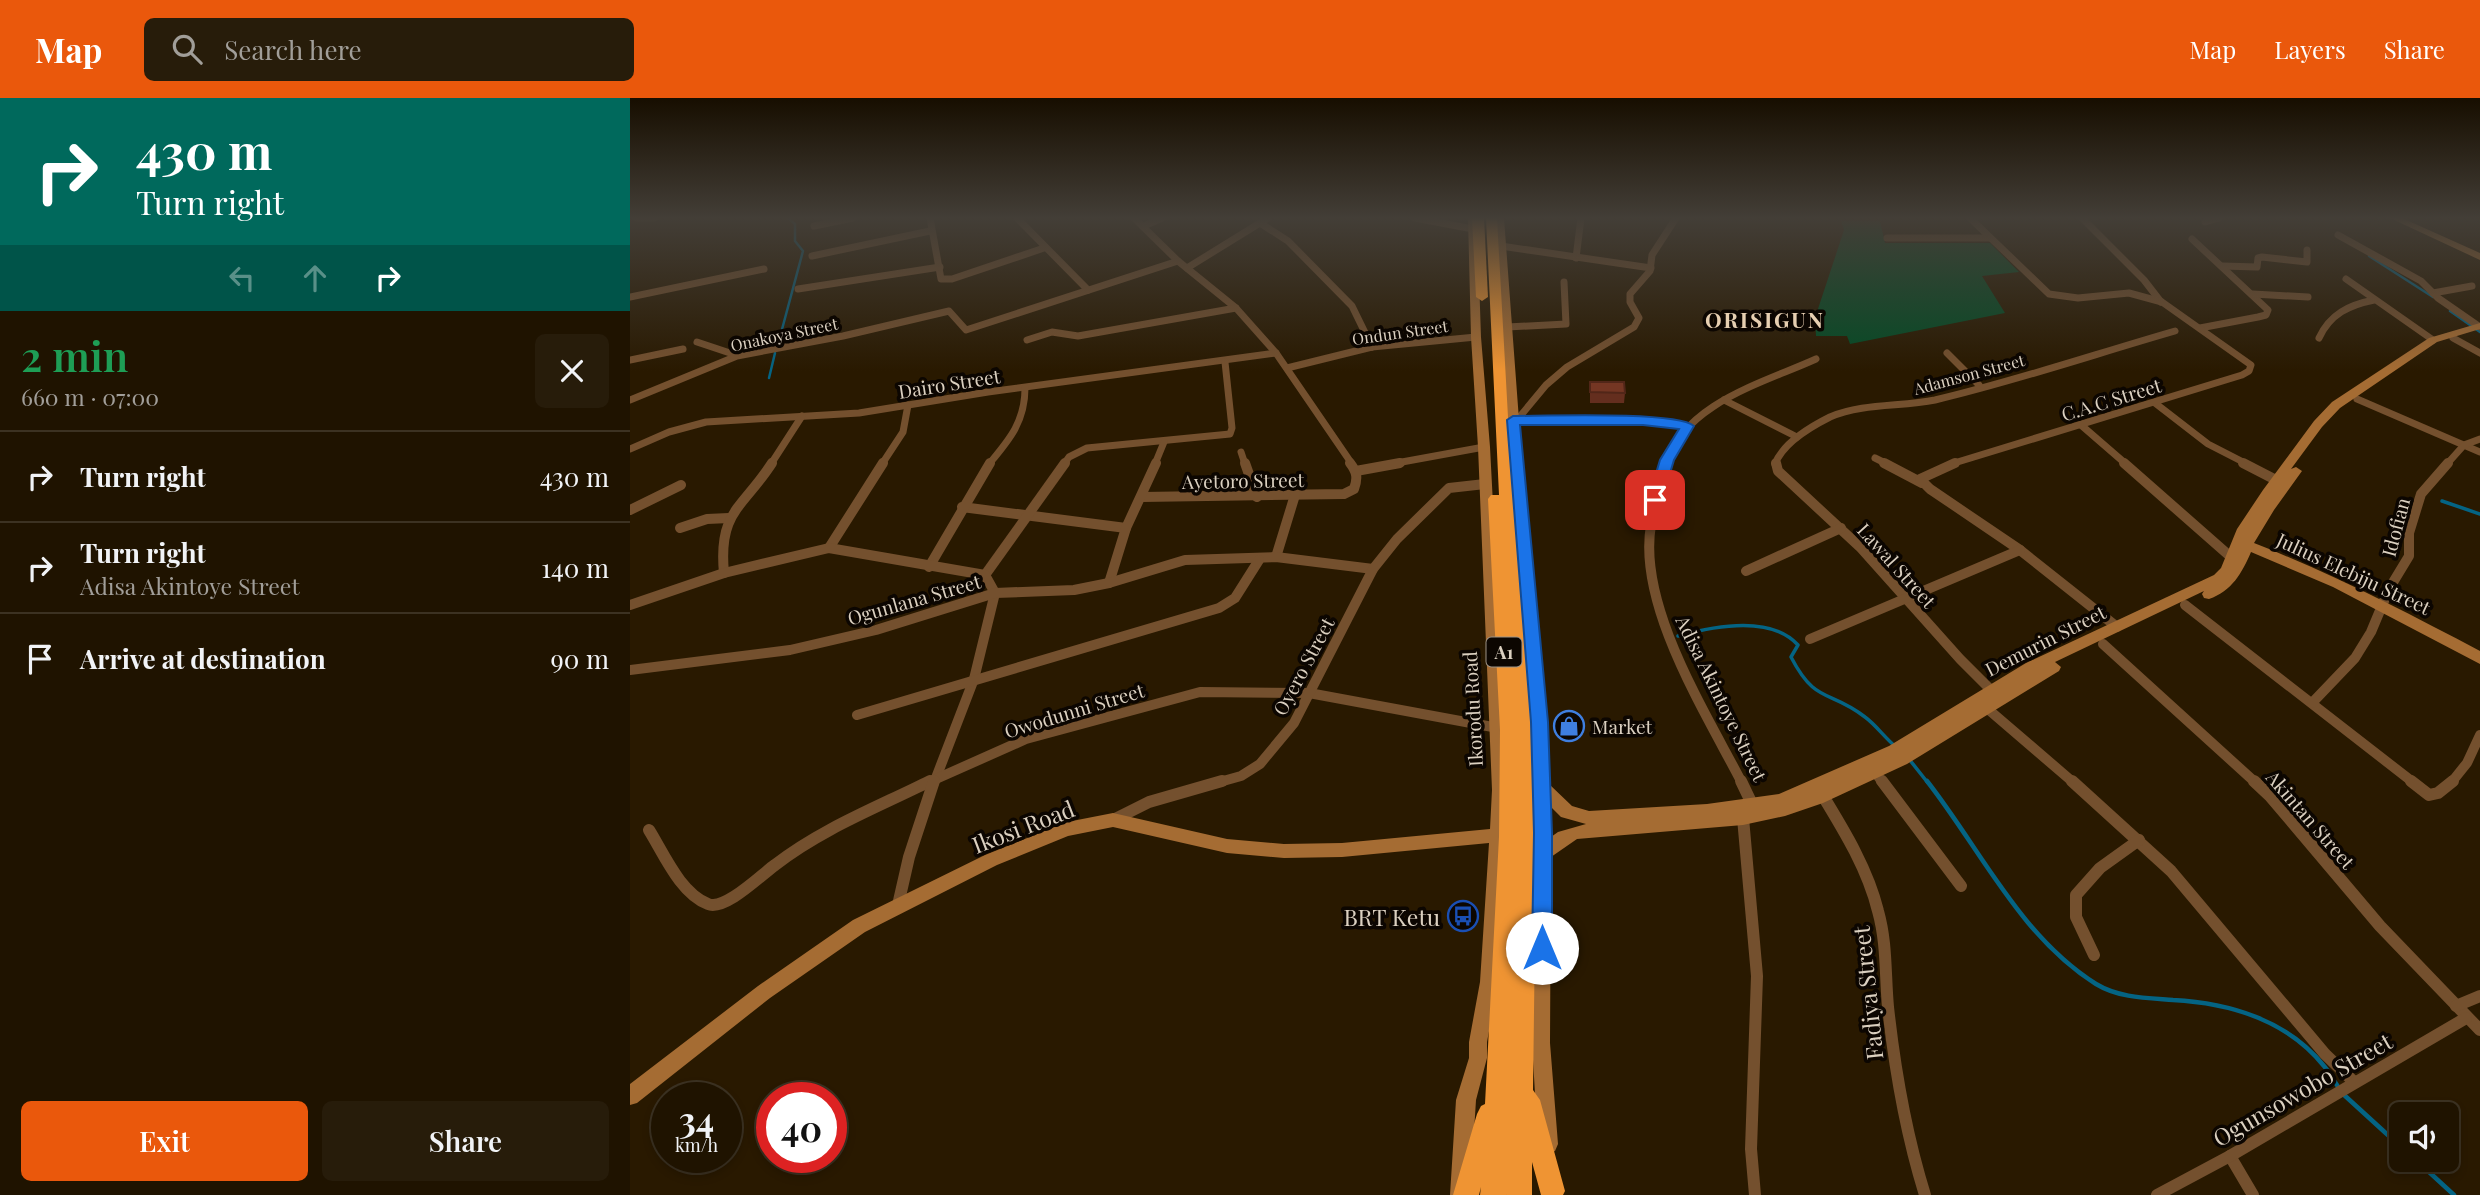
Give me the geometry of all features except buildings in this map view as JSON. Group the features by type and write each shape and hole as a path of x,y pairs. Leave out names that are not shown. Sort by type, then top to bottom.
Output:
{"highway":[{"name":"Ikorodu Road","path":"1477,269 1509,730 1509,837 1493,1195"},
{"name":"A1","path":"1494,269 1502,435 1537,848 1522,1079 1519,1195"},
{"path":"1522,1079 1552,1191"},
{"path":"1466,1195 1496,1087"}],"street":[{"path":"630,297 763,269"},
{"path":"798,289 926,269"},
{"path":"940,269 941,279 946,280 979,269"},
{"path":"1066,269 1088,290 1153,269"},
{"path":"1188,269 1236,308 1276,353 1356,471 1484,447"},
{"path":"1316,269 1352,306 1372,347"},
{"name":"Ikorodu Road","path":"1460,1195 1466,1100 1478,1058 1478,1042 1489,982 1500,790 1484,447 1476,337 1475,269"},
{"path":"1503,269 1540,722 1542,787 1537,848 1541,1044 1552,1191"},
{"path":"1515,420 1553,376 1633,328 1639,318 1629,297 1650,269"},
{"name":"C.A.C Street","path":"1922,483 1920,479 1923,476 1941,468 2242,375 2251,368 2248,361 2162,302 2132,293 2055,297 2026,269"},
{"path":"2133,269 2162,302"},
{"path":"2200,328 2266,315 2268,310 2226,269"},
{"path":"2401,269 2476,328"},
{"path":"2346,279 2433,340"},
{"path":"1507,327 1566,324 1564,282"},
{"path":"2433,293 2472,286"},
{"name":"Onakoya Street","path":"630,400 737,356 843,336 949,311 966,330 1088,290"},
{"path":"2253,294 2308,297"},
{"path":"2319,338 2325,323 2333,315 2348,306 2374,300"},
{"path":"1027,340 1054,331 1065,331 1079,336 1236,308"},
{"name":"Demurin Street","path":"1537,848 1577,832 1785,809 1823,796 1875,772 1995,694 2031,667 2206,586 2227,570 2243,529 2276,480 2318,424 2336,405 2433,340 2476,328"},
{"name":"Demurin Street","path":"1995,694 2227,583 2236,574 2253,533 2276,497 2327,428 2357,399 2453,338 2476,328"},
{"name":"Adamson Street","path":"1779,455 1797,437 1831,416 1915,404 2098,355 2175,331"},
{"name":"Ondun Street","path":"1287,368 1372,347 1476,337"},
{"path":"2453,338 2480,353"},
{"path":"697,342 737,356"},
{"path":"630,360 683,349"},
{"name":"Dairo Street","path":"630,449 698,423 859,412 1276,353"},
{"path":"1947,354 1979,386"},
{"name":"Adisa Akintoye Street","path":"1755,1195 1751,1149 1758,976 1748,812 1666,632 1652,584 1650,527 1667,460 1687,426 1724,400 1816,359"},
{"path":"985,575 1069,457 1079,451 1230,434 1232,428 1225,362"},
{"path":"929,567 985,469 1017,430 1025,407 1025,388"},
{"path":"2357,399 2480,452"},
{"path":"1724,400 1797,437"},
{"path":"2155,403 2208,444 2276,480"},
{"path":"829,548 903,432 908,405"},
{"path":"724,573 722,551 729,517 767,471 802,416"},
{"path":"1515,420 1648,421 1687,426"},
{"path":"2081,425 2231,558"},
{"name":"Idofian","path":"2312,703 2355,658 2371,632 2383,604 2410,556 2409,533 2421,494 2464,445 2480,439"},
{"path":"1109,583 1126,528 1142,497 1164,442"},
{"path":"1241,452 1257,497"},
{"name":"Lawal Street","path":"1779,455 1775,464 1778,471 1841,528 1905,597 1921,619 1995,694"},
{"path":"1875,458 1922,483 2020,550 2117,627"},
{"name":"Ayetoro Street","path":"1142,497 1344,494 1354,489 1356,471"},
{"name":"Oyero Street","path":"1113,820 1149,802 1241,776 1260,764 1294,723 1373,569 1397,539 1449,488 1485,484"},
{"path":"630,510 681,485"},
{"path":"1276,557 1294,495"},
{"path":"962,507 1084,525 1126,528"},
{"path":"680,528 707,519 729,517"},
{"path":"1746,571 1841,528"},
{"name":"Julius Elebiju Street","path":"2248,546 2302,566 2383,604 2480,658"},
{"path":"630,605 724,573 829,548 985,575"},
{"path":"1810,639 2020,550"},
{"name":"Ogunlana Street","path":"631,672 790,650 876,630 995,593 1074,590 1109,583 1185,560 1259,560 1276,557 1373,569"},
{"path":"858,715 1229,604 1259,560"},
{"path":"898,905 909,857 934,779 974,679 995,593 985,575"},
{"path":"2185,605 2429,795 2443,791 2460,772 2480,736"},
{"name":"Akintan Street","path":"2104,644 2270,796 2380,926 2480,1030"},
{"name":"Owodunni Street","path":"649,831 687,890 707,904 716,906 727,901 783,858 829,830 934,779 1026,739 1200,692 1309,693 1498,728"},
{"path":"1981,703 2139,840 2185,885 2236,952 2353,1082"},
{"name":"Demurin Street","path":"1542,787 1567,812 1580,818 1748,812 1898,755"},
{"path":"1875,772 1961,886"},
{"name":"Fadiya Street","path":"1823,796 1857,858 1876,902 1883,928 1888,1005 1898,1082 1925,1195"},
{"name":"Ikosi Road","path":"630,1096 764,992 859,926 991,860 1055,834 1113,820 1227,846 1284,851 1342,850 1498,836"},
{"path":"2094,955 2074,904 2078,891 2087,878 2139,840"},
{"path":"2456,1006 2480,996"},
{"name":"Ogunsowobo Street","path":"2157,1195 2230,1156 2466,1018"},
{"path":"2230,1156 2253,1195"}],"green space":[{"path":"1831,269 2016,269 2019,272 1982,276 2005,313 1850,344 1847,336 1816,336 1815,318"}],"waterway":[{"path":"777,348 798,269"},
{"path":"2390,269 2433,297"},
{"path":"2450,311 2480,332"},
{"path":"769,378 775,353"},
{"path":"2442,501 2480,514"},
{"path":"1678,636 1741,625 1758,626 1787,636 1798,645 1791,657 1808,683 1816,690 1853,708 1896,747"},
{"path":"1909,759 1928,783"},
{"path":"1927,781 2023,917 2069,964 2096,984 2114,992 2215,1005 2256,1017 2293,1037 2309,1050 2339,1088"},
{"path":"2343,1094 2389,1136"},
{"path":"2429,1172 2454,1195"}],"place":[{"name":"Market","path":"1569,726"},
{"name":"BRT Ketu","path":"1463,916"}],"district":[{"name":"ORISIGUN","path":"1765,319"}],"route":[{"path":"1542,948 1540,722 1513,420 1643,421 1687,426 1667,460 1655,500"}]}
